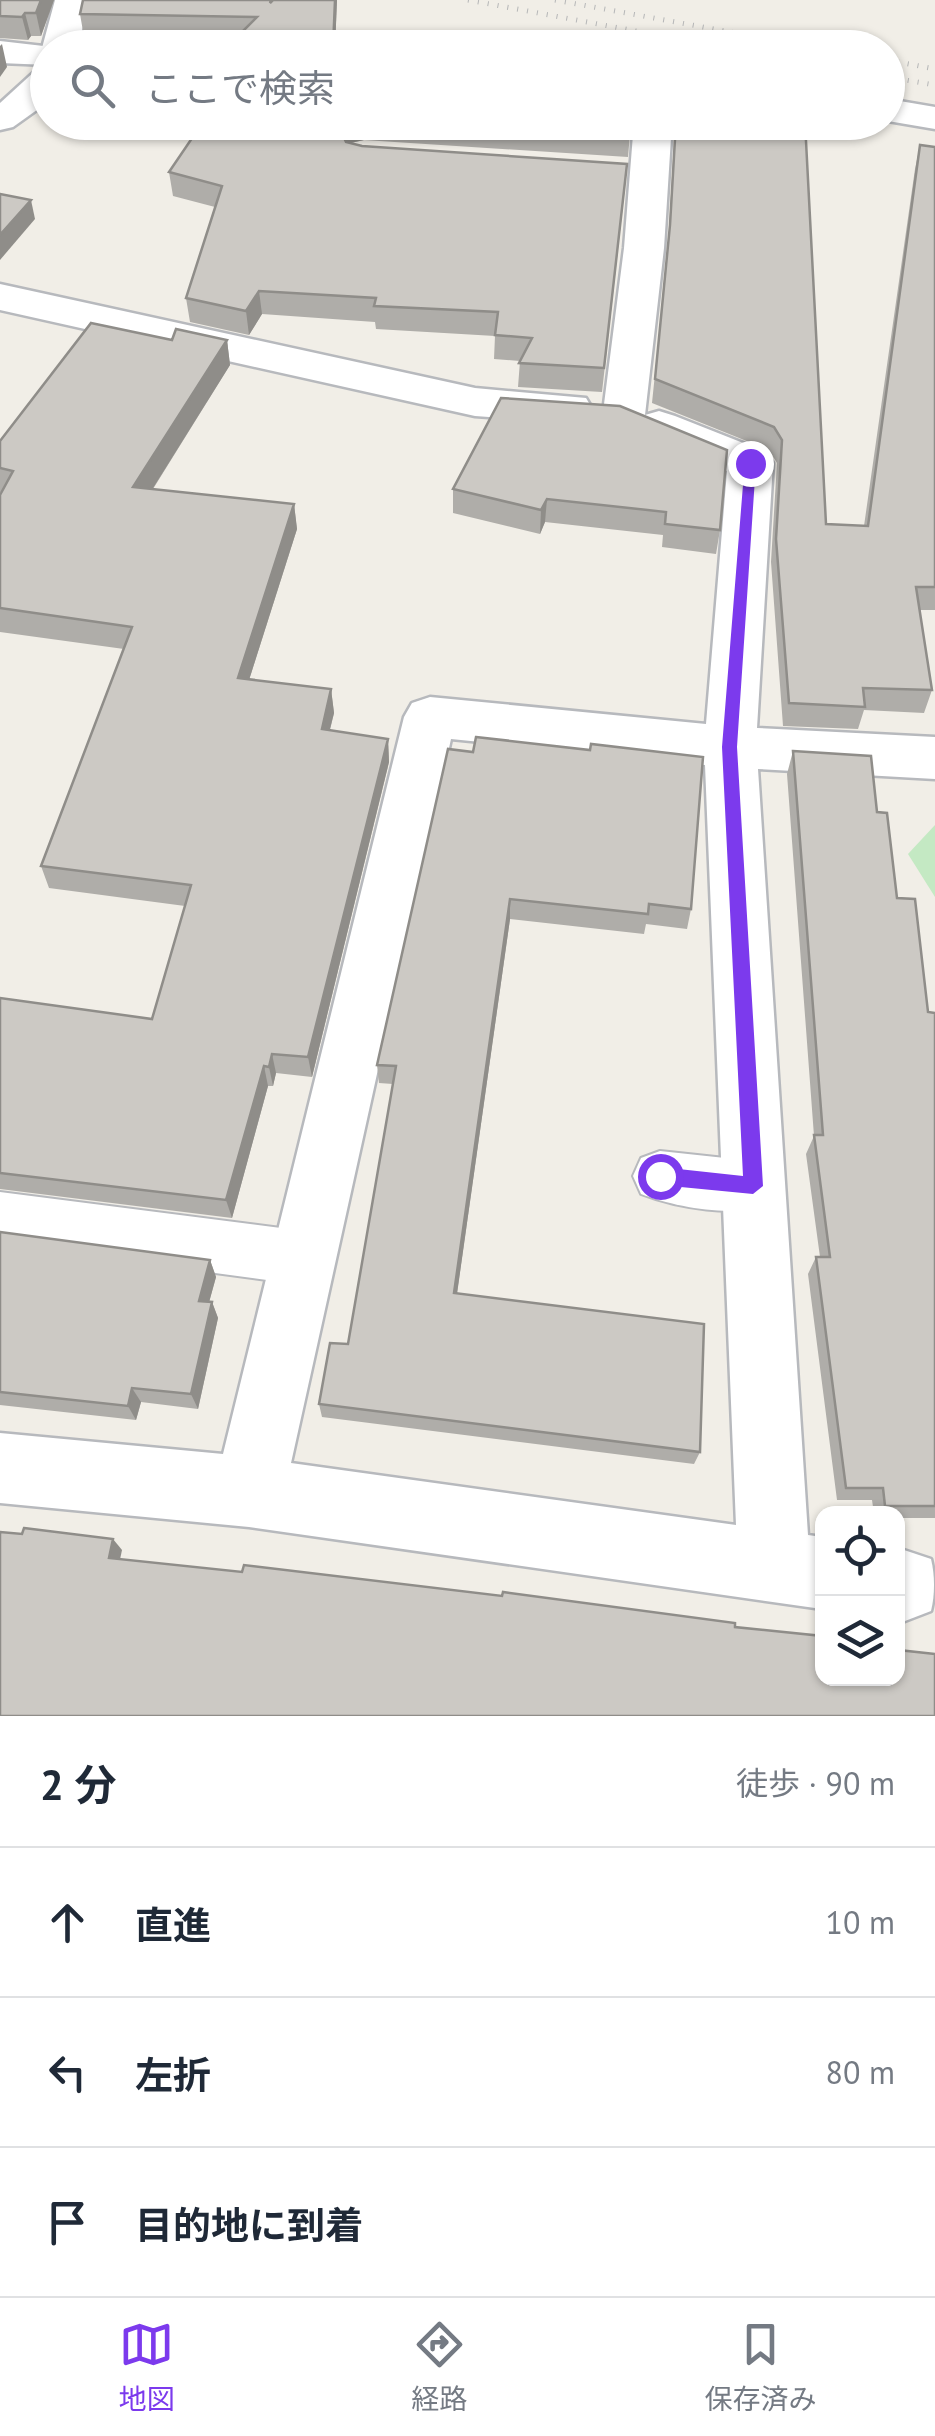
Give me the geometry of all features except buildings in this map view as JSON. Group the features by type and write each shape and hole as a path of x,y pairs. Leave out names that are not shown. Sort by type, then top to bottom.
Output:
{"street":[{"path":"64,30 72,0"},
{"path":"0,52 30,53"},
{"path":"0,119 30,99"},
{"path":"905,113 935,118"},
{"path":"625,412 630,173 644,140"},
{"path":"0,1468 249,1492 798,1570 753,1186 730,747 750,463 625,412 475,402 4,304"},
{"path":"249,1492 430,717 730,747 935,758"}],"lane":[{"path":"660,1176 753,1186"},
{"path":"0,1218 304,1258"}],"green space":[{"path":"935,825 935,897 908,854"}],"railway":[{"path":"468,0 630,30"},
{"path":"555,0 719,30"},
{"path":"905,63 935,69"},
{"path":"905,80 935,85"}],"route":[{"path":"660,1176 753,1186 730,747 750,463"}]}
